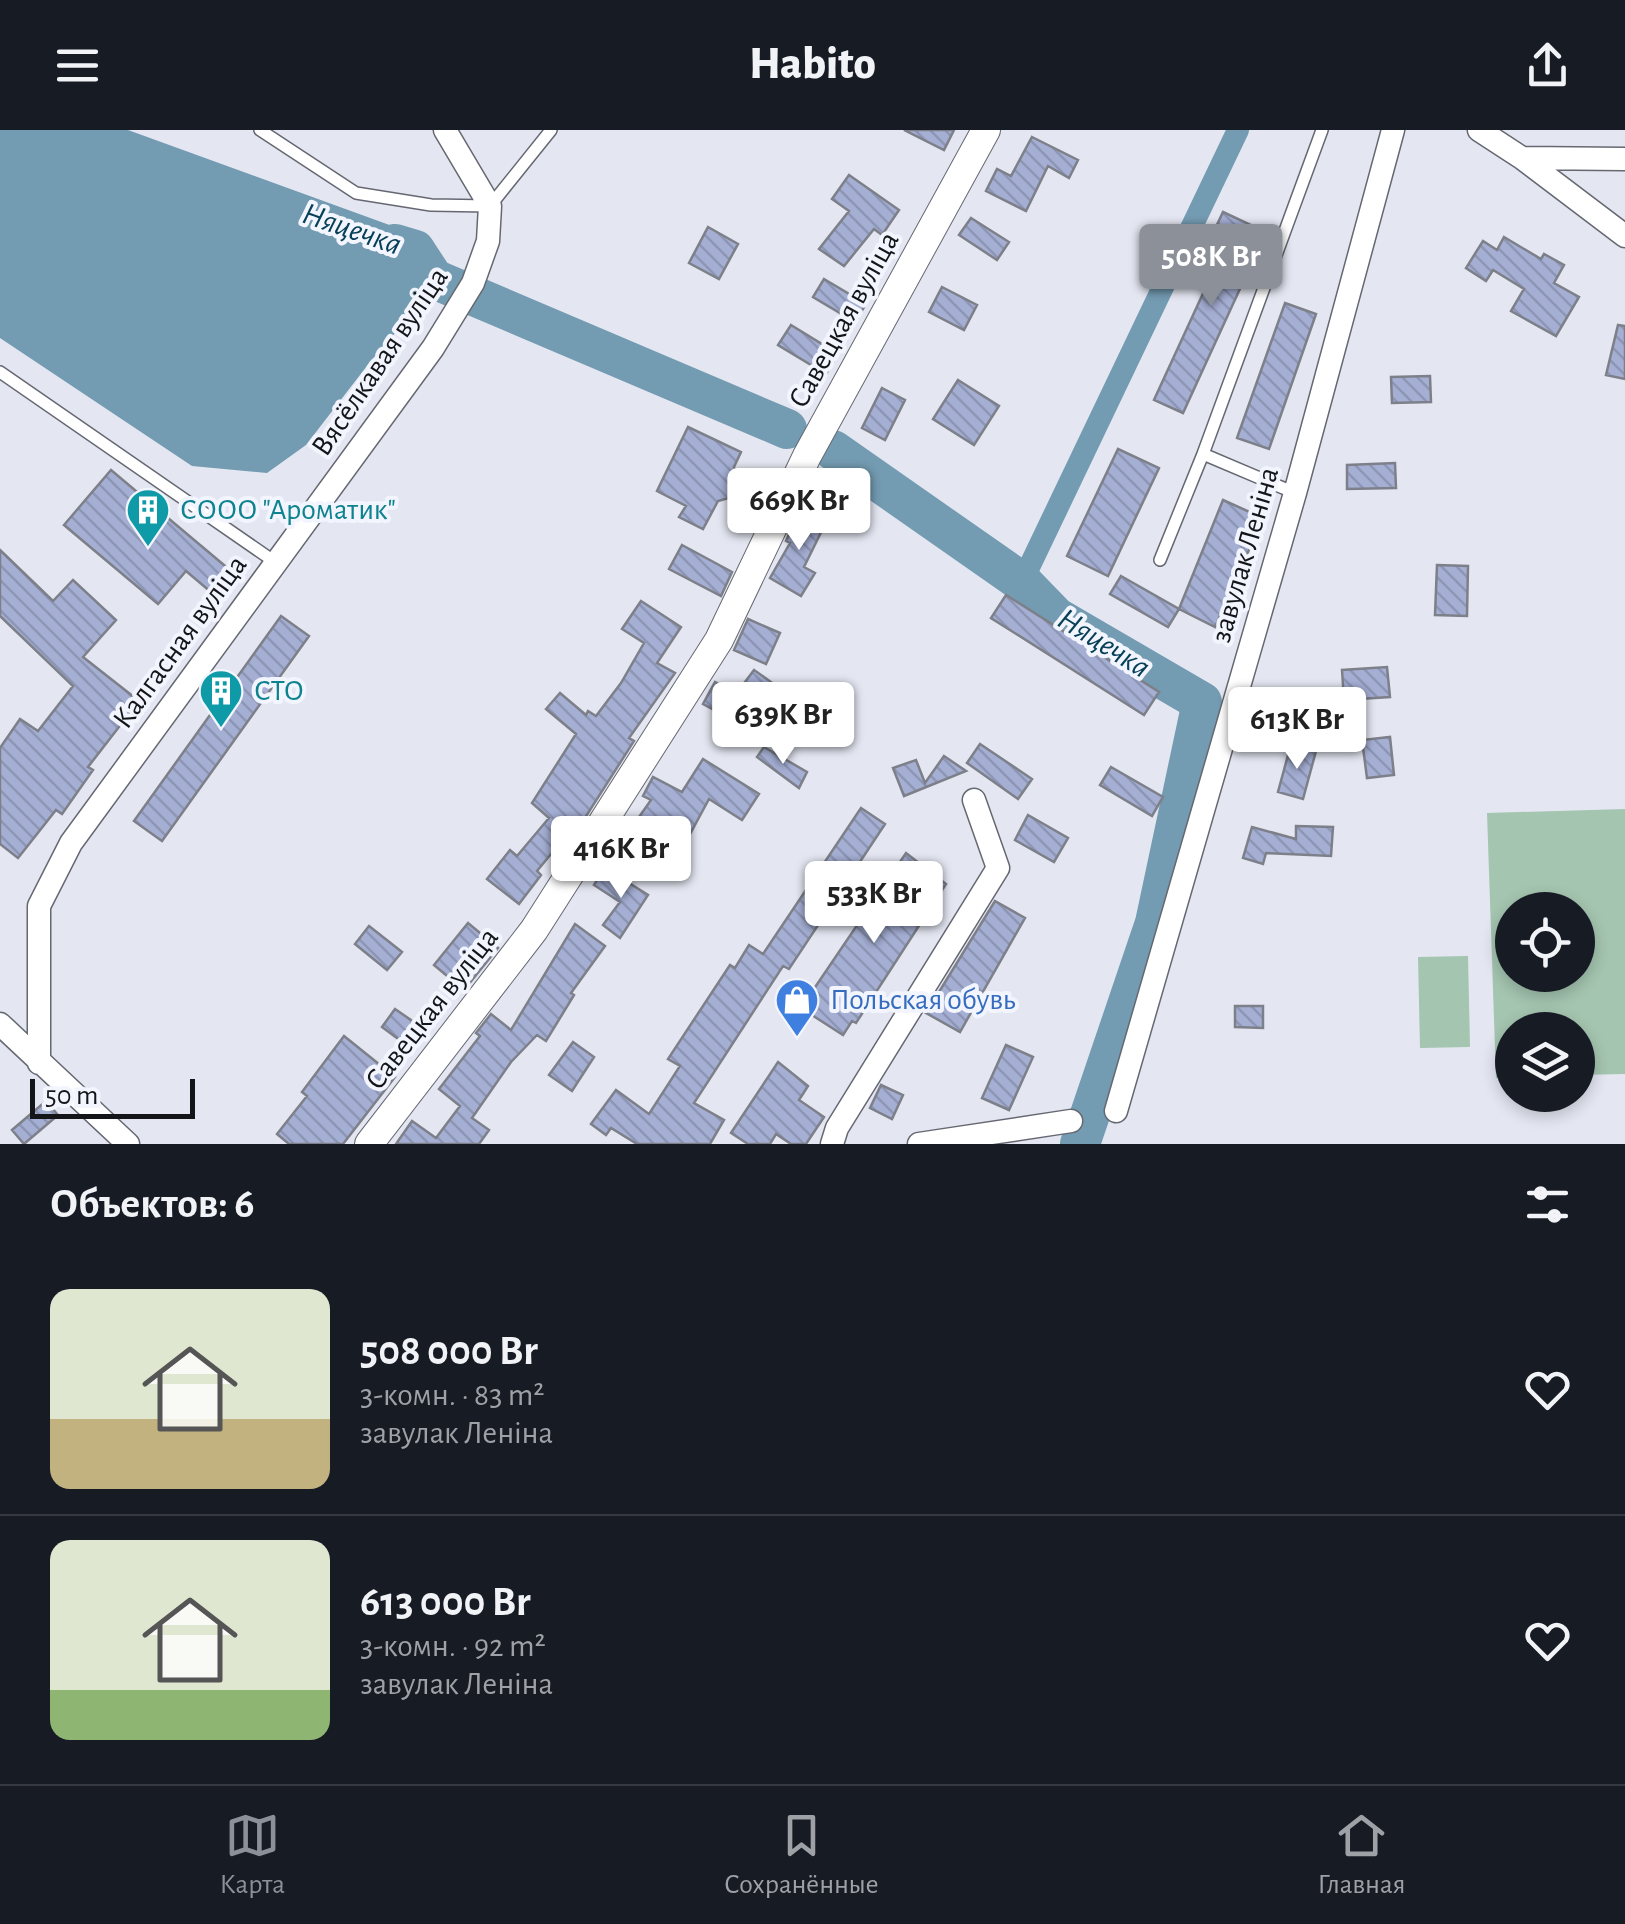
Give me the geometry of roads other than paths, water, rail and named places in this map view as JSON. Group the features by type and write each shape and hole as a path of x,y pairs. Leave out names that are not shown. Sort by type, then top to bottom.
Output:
{"street":[{"path":"446,130 490,206"},
{"name":"Савецкая вуліца","path":"369,1144 534,930 718,640 807,456 986,130"},
{"name":"завулак Леніна","path":"1116,1111 1295,492 1394,130"},
{"path":"1479,130 1625,236"},
{"path":"1522,158 1625,160"},
{"name":"Вясёлкавая вуліца","path":"275,562 433,348 473,283 488,240 490,206"},
{"name":"Калгасная вуліца","path":"40,1062 38,906 71,843 275,562"},
{"path":"832,1144 836,1128 998,868 974,800"},
{"path":"0,1024 128,1144"},
{"path":"919,1144 1070,1121"}],"lane":[{"path":"260,130 356,193 431,205 490,206 551,130"},
{"path":"1160,560 1204,454 1322,130"},
{"name":"Калгасная вуліца","path":"0,372 275,562"},
{"path":"1204,454 1295,492"}],"water":[{"path":"0,130 128,130 428,239 435,287 306,445 267,473 192,466 0,338"}],"waterway":[{"path":"1022,582 1238,130"},
{"name":"Няцечка","path":"395,244 415,250 434,279 787,429"},
{"name":"Няцечка","path":"833,450 1022,582 1056,617 1202,702 1155,923 1080,1144"}],"place":[{"name":"СООО \"Ароматик\"","path":"148,548"},
{"name":"СТО","path":"221,729"},
{"name":"Польская обувь","path":"797,1038"}]}
